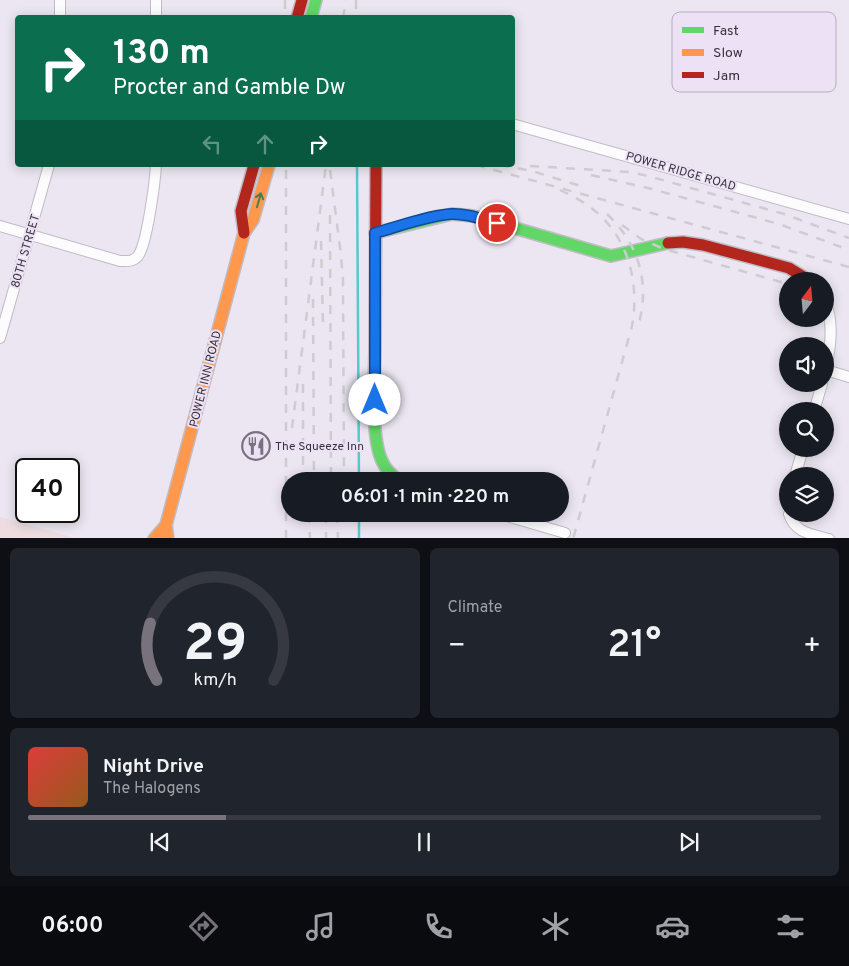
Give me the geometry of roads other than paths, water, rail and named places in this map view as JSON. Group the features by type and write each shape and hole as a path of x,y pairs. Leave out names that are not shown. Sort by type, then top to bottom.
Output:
{"street":[{"path":"60,0 60,15"},
{"path":"156,0 156,15"},
{"path":"298,15 302,0"},
{"path":"312,15 316,0"},
{"name":"POWER RIDGE ROAD","path":"515,125 849,219"},
{"name":"80TH STREET","path":"0,338 48,167"},
{"path":"0,226 120,260 134,260 141,251 156,167"},
{"name":"POWER INN ROAD","path":"244,233 241,211 253,167"},
{"name":"POWER INN ROAD","path":"168,538 166,525 197,415 213,347 244,233 253,220 268,167"},
{"path":"376,167 375,417 377,448 383,465 389,472"},
{"path":"375,233 431,218 452,214 466,215 611,256 662,243 682,242 789,268 796,272"},
{"path":"834,373 849,377"},
{"path":"527,522 564,533"},
{"path":"792,522 801,532 829,538"},
{"name":"POWER INN ROAD","path":"154,538 166,525"}],"waterway":[{"path":"357,167 359,472"},
{"path":"359,522 359,538"}],"railway":[{"path":"285,0 285,15"},
{"path":"344,15 346,0"},
{"path":"356,0 356,15"},
{"path":"530,166 630,172 648,176 784,214 849,238"},
{"path":"286,167 286,538"},
{"path":"292,428 326,167"},
{"path":"483,167 849,267"},
{"path":"511,167 532,171 587,188"},
{"path":"330,170 343,280 344,472"},
{"path":"591,175 648,188 779,224 849,250"},
{"path":"560,190 590,207 614,231 628,260 634,293 632,326 573,538"},
{"path":"607,214 627,237 639,264 643,292 639,323"},
{"path":"330,215 331,472"},
{"path":"622,225 641,239 664,249 779,281"},
{"path":"321,241 323,324"},
{"path":"313,299 314,472"},
{"path":"303,384 303,472"},
{"path":"309,522 310,538"},
{"path":"326,522 326,538"},
{"path":"337,522 338,538"}],"place":[{"name":"The Squeeze Inn","path":"256,446"}]}
